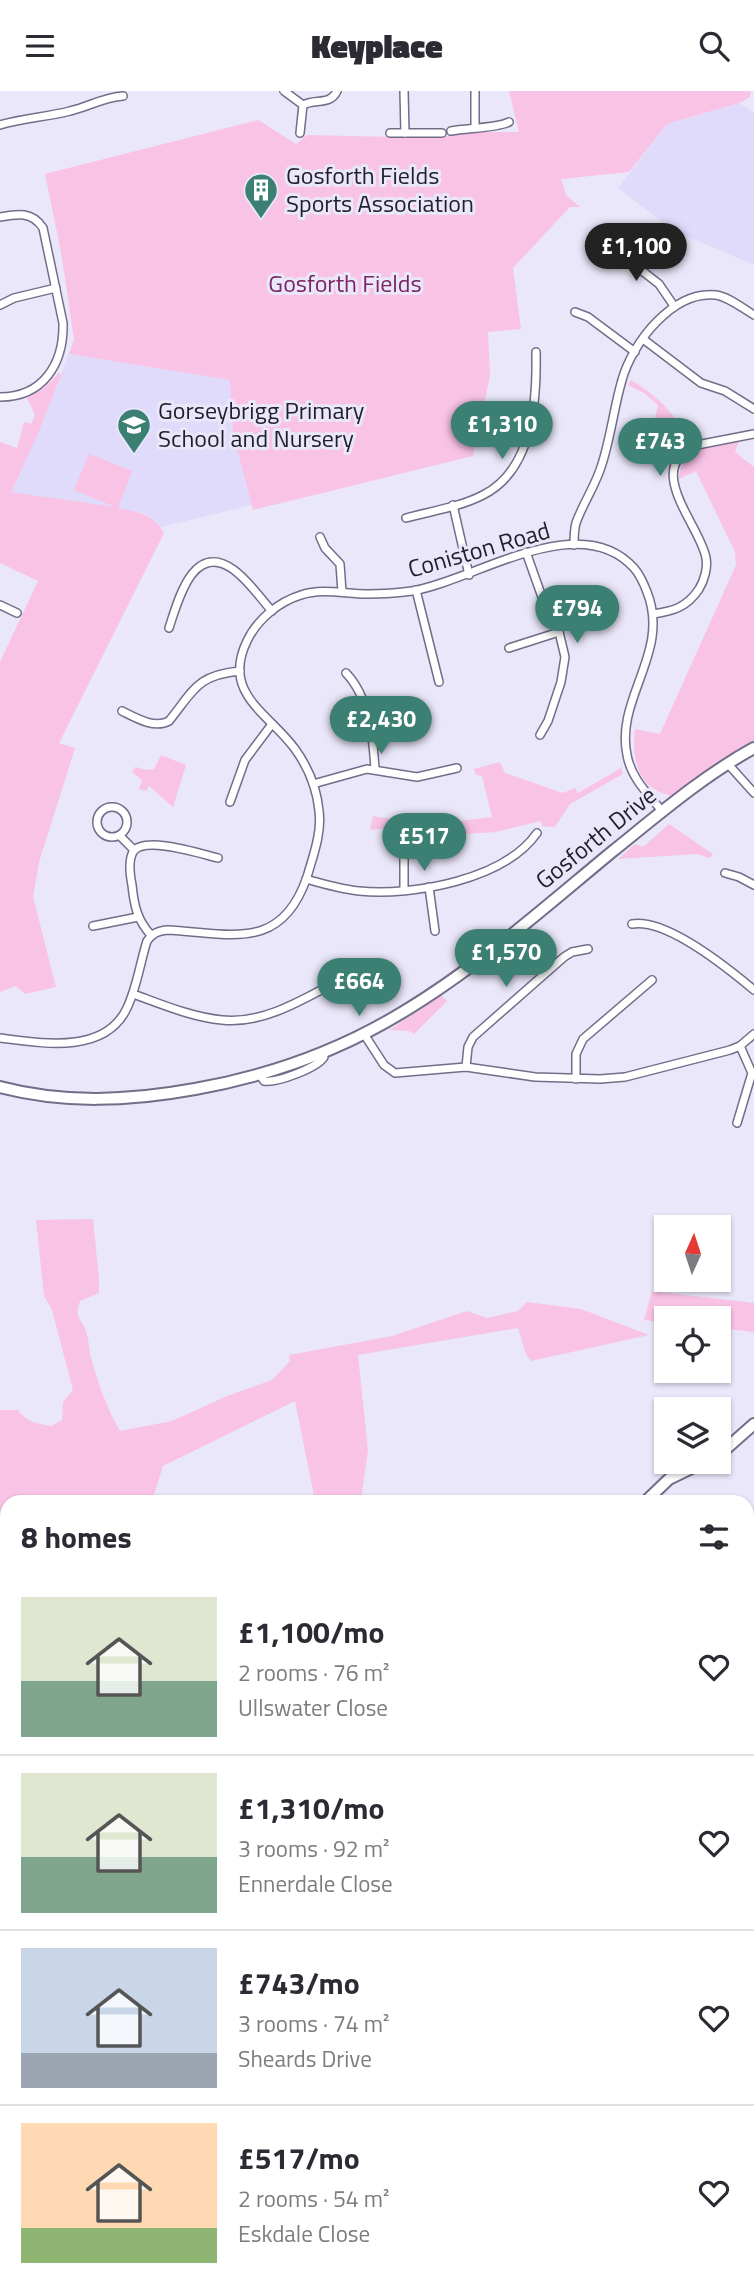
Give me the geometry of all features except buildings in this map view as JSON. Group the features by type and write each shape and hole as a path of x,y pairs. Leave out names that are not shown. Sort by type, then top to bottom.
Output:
{"street":[{"path":"284,91 303,105"},
{"path":"303,105 334,98 337,91"},
{"path":"404,91 405,133"},
{"path":"475,91 475,127"},
{"path":"0,125 70,111 122,96"},
{"path":"300,133 303,105"},
{"path":"452,131 498,126 509,122"},
{"path":"390,133 442,133"},
{"path":"0,217 27,215 40,223 47,239 63,323 62,346 47,377 28,392 0,397"},
{"path":"618,247 627,259 659,284 674,306"},
{"path":"0,305 14,298 56,288"},
{"path":"574,545 576,523 599,474 622,379 643,339 674,306 694,297 716,295 754,315"},
{"path":"575,311 588,317 635,352"},
{"path":"643,339 701,383 725,391 754,409"},
{"path":"406,518 472,499 502,483 516,465 524,448 536,373 536,352"},
{"path":"653,614 679,609 685,605 700,588 705,573 704,551 676,491 674,475 679,459 689,448 697,445 754,434"},
{"path":"453,505 469,575"},
{"path":"320,537 325,548 340,564 342,592"},
{"name":"Coniston Road","path":"240,671 243,650 248,639 272,611 285,601 314,592 380,594 416,590 469,575 526,552 574,545 604,549 633,566 642,580 653,614 654,634 628,720 625,746 630,767 638,782 662,811"},
{"path":"526,552 542,597 559,632 565,657 564,669 548,721 540,735"},
{"path":"169,628 187,578 198,568 213,564 234,570 272,611"},
{"path":"416,590 439,682"},
{"path":"0,605 17,613"},
{"path":"509,647 559,632"},
{"path":"0,1038 58,1043 87,1040 116,1024 127,1009 151,935 167,930 242,936 262,930 282,918 291,908 306,879 320,820 313,785 295,749 250,701 243,688 240,671 218,673 205,679 169,721 163,724 144,721 122,711"},
{"path":"346,673 359,690 365,705 375,769"},
{"path":"230,801 245,759 272,724"},
{"name":"Gosforth Drive","path":"0,1087 59,1098 169,1094 260,1075 364,1034 447,983 662,811 727,762 754,748"},
{"path":"727,762 754,793"},
{"path":"313,785 359,770 375,769 417,777 457,768"},
{"path":"119,808 127,816 127,827 120,836 109,838 100,832 97,822 104,810 119,808"},
{"path":"306,879 359,891 429,887 473,876 495,867 527,846 537,833"},
{"path":"120,836 134,850"},
{"path":"151,935 138,917 130,874 134,850 156,845 218,858"},
{"path":"404,858 404,890"},
{"path":"725,873 754,885"},
{"path":"429,887 435,931"},
{"path":"93,926 138,917"},
{"path":"632,925 644,924 684,940 754,990"},
{"path":"466,1067 468,1047 473,1037 564,957 572,952 588,949"},
{"path":"133,994 186,1012 220,1020 240,1020 268,1014 353,973"},
{"path":"576,1079 576,1054 583,1039 652,980"},
{"path":"364,1034 384,1065 396,1073 466,1067 535,1077 576,1079 625,1077 740,1046 754,1034"},
{"path":"737,1123 753,1073 740,1046"},
{"path":"731,1444 754,1424"},
{"path":"652,1495 669,1479 679,1474"}],"shaded area":[{"path":"739,103 754,113 754,265 674,231 618,188 667,124"},
{"name":"Gorseybrigg Primary School and Nursery","path":"69,354 230,380 233,433 252,505 161,527 143,513 10,492 38,434"}],"green space":[{"name":"Gosforth Fields","path":"509,91 751,91 750,97 739,103 667,124 629,172 561,179 566,195 580,207 570,207 513,268 521,329 488,332 490,376 473,456 253,510 233,433 230,380 69,354 74,339 61,252 45,174 258,120 296,144 307,135 437,138 471,132 519,132"},
{"path":"59,373 61,375 38,434 11,492 115,507 74,490 89,454 132,471 118,508 138,512 150,518 164,533 59,743 75,748 39,862 33,897 56,987 25,994 16,986 0,992 0,662 38,581 0,563 0,442 17,448 24,422 31,424 35,415 27,398 44,388"},
{"path":"631,380 665,406 690,441 679,448 673,457 674,441 651,436 658,405 644,393 628,385"},
{"path":"739,441 735,452 754,467 754,742 672,796 658,791 643,779 636,763 635,729 660,734 736,565 735,552 696,471 679,479 681,468 685,460 700,449"},
{"path":"161,755 186,765 173,807 149,786 146,791 139,789 142,780 132,772 135,767 154,769"},
{"path":"500,762 505,773 563,793 575,788 578,793 621,768 623,774 570,804 555,827 542,826 541,821 496,832 466,834 423,834 395,827 370,830 373,816 427,825 492,817 482,776 476,775 474,769"},
{"path":"669,824 713,854 710,858 697,854 618,859 635,844 643,847"},
{"path":"440,994 447,1001 414,1034 409,1031 390,1030"},
{"path":"93,1219 99,1293 80,1301 78,1315 86,1331 100,1386 120,1431 172,1421 227,1396 272,1380 290,1361 289,1355 392,1336 467,1311 487,1318 518,1311 527,1302 581,1309 649,1335 531,1361 518,1328 358,1355 368,1450 362,1495 314,1495 295,1401 163,1466 154,1495 0,1495 0,1410 18,1410 28,1420 51,1426 62,1420 63,1402 73,1390 52,1310 44,1296 36,1220"},
{"path":"652,1291 754,1303 754,1332 731,1329 731,1306 654,1306 654,1321 644,1320"}],"place":[{"name":"Gosforth Fields Sports Association","path":"261,220"},
{"name":"Gorseybrigg Primary School and Nursery","path":"134,455"}]}
